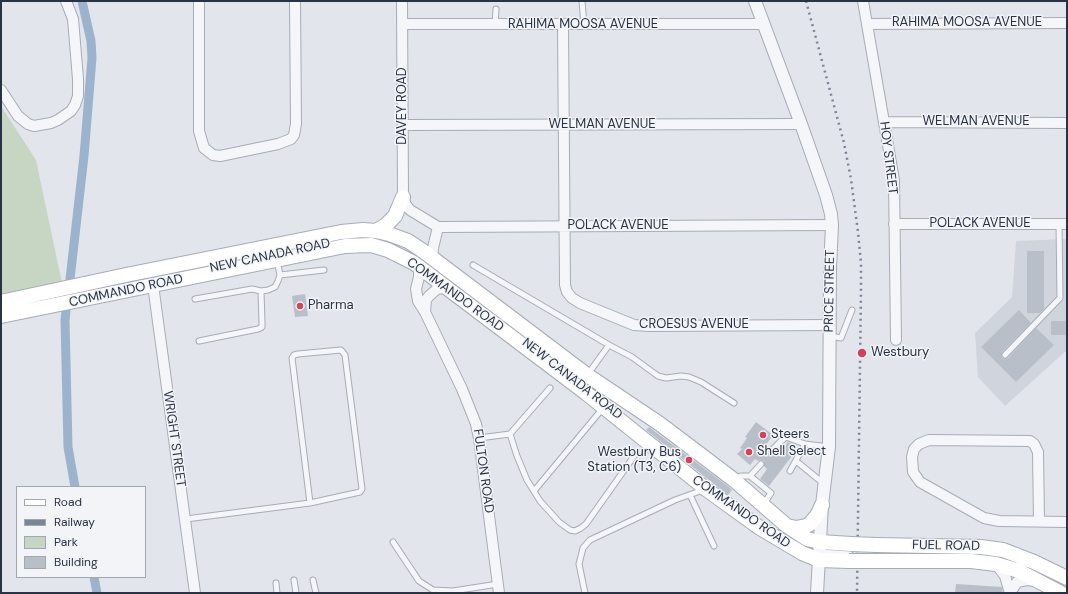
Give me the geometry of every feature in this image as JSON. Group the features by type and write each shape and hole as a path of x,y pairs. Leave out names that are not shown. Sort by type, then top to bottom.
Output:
{"main road":[{"path":"376,231 386,225 395,216 403,197"},
{"name":"COMMANDO ROAD","path":"1,302 341,232 363,230 389,234 408,241 423,251 587,375 660,424 734,480 759,507 807,538 820,550"},
{"name":"COMMANDO ROAD","path":"1,316 345,246 365,245 377,247 402,256 447,287 586,393 706,489 760,528 802,553 820,550"},
{"path":"787,526 796,528 806,526 814,519 822,505"},
{"name":"FUEL ROAD","path":"880,553 981,547 1003,550 1034,562 1067,578"},
{"name":"FUEL ROAD","path":"820,550 880,553 996,564 1043,578 1061,593"}],"street":[{"path":"1,90 18,116 28,124 34,126 51,123 65,116 76,105 78,96 78,79 72,19 66,1"},
{"path":"197,3 199,131 204,148 213,156 220,156 278,144 290,139 294,135 296,124 295,1"},
{"name":"DAVEY ROAD","path":"402,1 403,197 410,210 438,227"},
{"name":"PRICE STREET","path":"755,1 801,124 828,203 832,225 830,268 829,447 822,505 817,593"},
{"name":"HOY STREET","path":"863,1 894,180 896,340"},
{"name":"RAHIMA MOOSA AVENUE","path":"867,24 1067,23"},
{"name":"RAHIMA MOOSA AVENUE","path":"402,24 763,24"},
{"path":"563,25 564,226"},
{"name":"WELMAN AVENUE","path":"884,122 1067,123"},
{"name":"WELMAN AVENUE","path":"403,125 801,124"},
{"name":"POLACK AVENUE","path":"894,224 1063,224"},
{"name":"POLACK AVENUE","path":"438,227 832,225"},
{"name":"CROESUS AVENUE","path":"564,226 565,285 567,292 572,298 580,303 634,325 830,331"},
{"path":"432,259 438,227"},
{"name":"FULTON ROAD","path":"419,267 419,277 416,289 418,301 425,312 468,401 476,424 499,588"},
{"name":"WRIGHT STREET","path":"153,285 195,593"},
{"path":"425,312 426,300 429,296 437,289 447,287"},
{"path":"1039,521 1038,452 1034,444 1030,441 929,440 914,448 912,457 913,472 920,482 984,518 1000,521 1067,522"},
{"path":"996,564 1005,576 1010,593"},
{"path":"1010,593 1017,582 1021,580 1043,578"}],"lane":[{"path":"582,1 584,25"},
{"path":"495,25 496,9"},
{"path":"1005,355 1060,298 1063,224"},
{"name":"NEW CANADA ROAD","path":"1,306 342,236 362,234 377,235 405,246 425,259 612,398 657,427 759,507 796,539 820,550"},
{"name":"NEW CANADA ROAD","path":"1,312 346,241 360,240 386,244 407,253 426,266 737,506 794,544 802,548 820,550"},
{"path":"195,299 252,289 261,291 268,290 275,287 280,275 277,259"},
{"path":"473,265 632,357 658,376 666,378 681,376 689,377 701,382 734,403"},
{"path":"280,275 324,270"},
{"path":"198,341 262,327 261,291"},
{"path":"1060,298 1067,298"},
{"path":"830,331 841,338 852,310"},
{"path":"587,375 609,345"},
{"path":"186,519 310,502 357,494 360,492 362,489 345,355 341,350 298,354 294,355 292,358 310,502"},
{"path":"479,438 510,434 550,388"},
{"path":"534,491 603,408"},
{"path":"510,434 527,480 534,491 548,511 559,522 570,530 575,531 586,524 638,452"},
{"path":"772,450 786,437 805,444 829,447"},
{"path":"790,471 805,444"},
{"path":"796,461 825,484"},
{"path":"750,476 761,464"},
{"path":"734,480 741,476 750,476 771,493 759,507"},
{"path":"585,593 579,564 583,548 590,540 675,500 706,489"},
{"path":"690,494 714,546"},
{"path":"393,542 419,581 433,590 499,588"},
{"path":"880,553 993,553 1019,560 1043,578"},
{"path":"880,553 993,559 1016,564 1067,591"},
{"path":"294,580 296,593"},
{"path":"314,580 316,593"},
{"path":"276,583 277,593"}],"shaded area":[{"path":"1067,239 1067,350 1005,406 978,377 975,333 1012,297 1016,241"}],"green space":[{"path":"1,106 36,160 62,283 1,295"}],"building":[{"path":"1027,251 1044,251 1044,309 1040,313 1027,313"},
{"name":"Pharma","path":"305,294 308,316 295,317 292,296"},
{"path":"1019,310 1031,323 1002,352 1002,358 1008,358 1036,328 1054,345 1016,382 981,347"},
{"path":"1051,321 1067,321 1067,335 1051,335"},
{"path":"756,422 773,435 766,445 769,447 769,453 773,454 775,452 778,455 788,442 798,448 769,486 760,479 767,469 764,466 764,461 758,461 755,459 750,465 737,454 742,449 740,448 747,438 745,437"},
{"path":"649,427 729,487 732,490 728,495 646,430"},
{"path":"956,584 1002,587 1003,593 955,593"}],"waterway":[{"path":"70,279 84,156 92,58 91,41 82,1"},
{"path":"66,311 68,447 75,486"},
{"path":"94,578 97,593"}],"railway":[{"path":"806,1 844,143 851,179 861,263 857,593"}],"place":[{"name":"Pharma","path":"300,306"},
{"name":"Westbury","path":"862,353"},
{"name":"Steers","path":"763,435"},
{"name":"Shell Select","path":"749,452"},
{"name":"Westbury Bus Station (T3, C6)","path":"689,460"}]}
